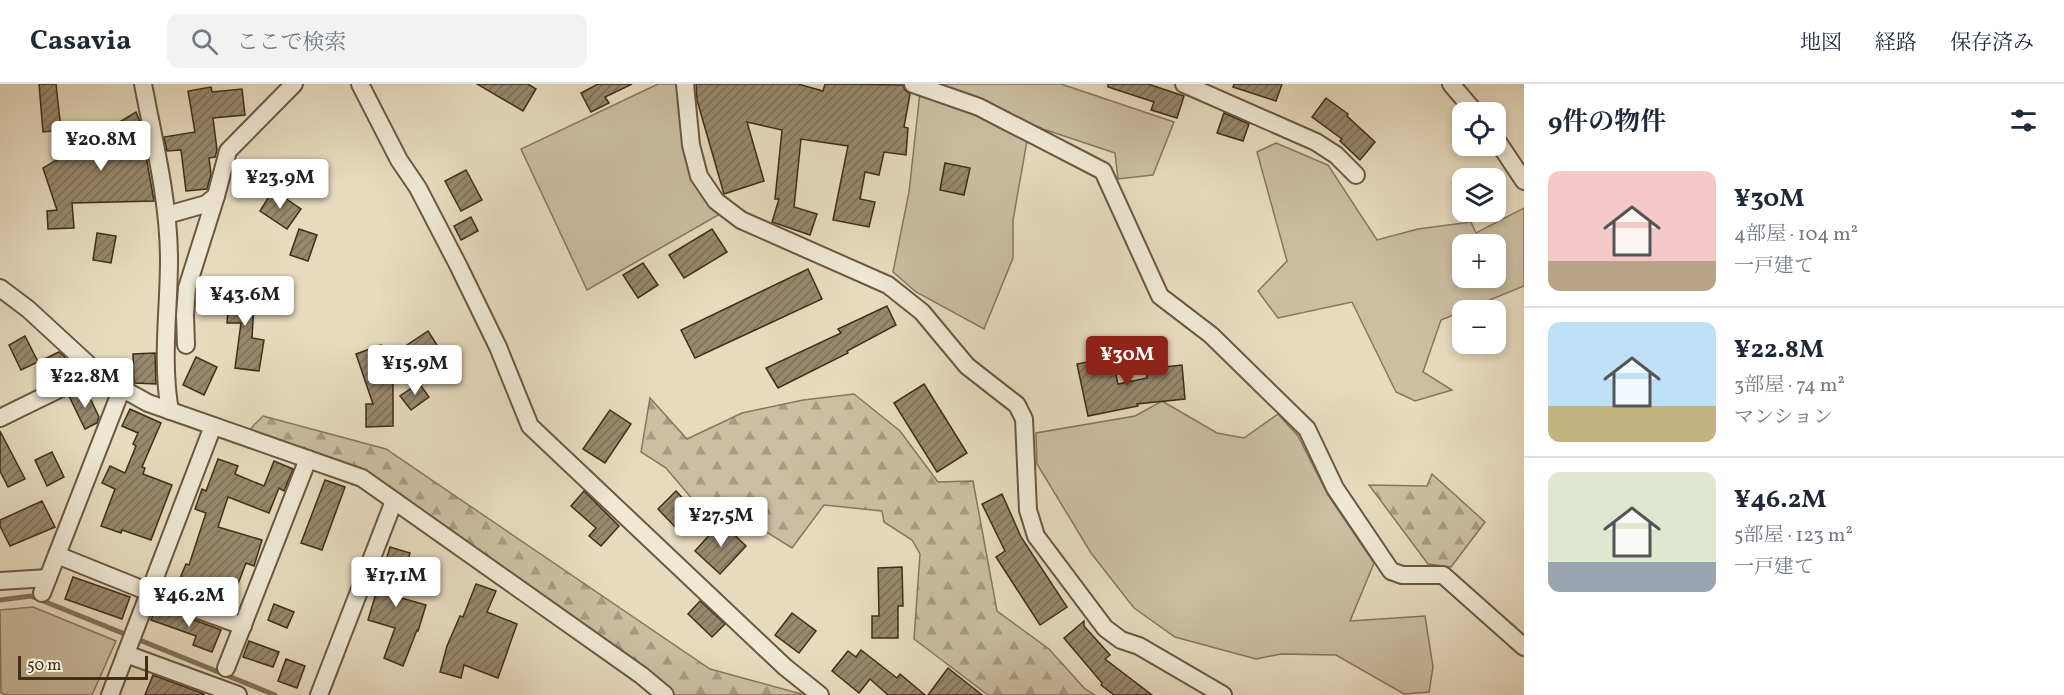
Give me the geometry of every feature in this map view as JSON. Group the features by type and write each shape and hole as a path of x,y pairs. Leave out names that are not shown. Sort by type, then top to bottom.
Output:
{"street":[{"path":"143,84 167,215 169,260 165,385 170,411"},
{"path":"186,345 187,288 228,152 294,84"},
{"path":"360,84 399,160 418,189 458,265 498,347 530,426 785,667 820,695"},
{"path":"685,84 691,145 699,176 716,201 741,220 888,285 922,312 967,366 1017,405 1024,419 1028,510 1036,536 1105,628 1121,640 1139,646 1223,695"},
{"path":"913,84 979,107 1104,171 1160,296 1211,335 1306,429 1335,488 1391,571 1402,575 1443,575 1524,647"},
{"path":"1184,84 1316,142 1336,155 1356,175"},
{"path":"1451,84 1466,102"},
{"path":"1506,154 1524,180"},
{"path":"167,215 206,204 216,196"},
{"path":"0,288 28,309 103,378 148,403 362,478 641,675 665,695"},
{"path":"0,418 96,371"},
{"path":"0,581 45,585 122,388"},
{"path":"110,695 213,426"},
{"path":"226,668 308,459"},
{"path":"319,695 394,501"},
{"path":"57,555 243,626"},
{"path":"126,654 219,692 238,695"}],"green space":[{"path":"658,84 678,84 692,167 720,214 587,290 521,149"},
{"path":"935,84 1061,84 1174,122 1153,175 1118,179 1115,153 1043,129 961,92"},
{"path":"920,92 970,110 1027,141 1013,220 1013,258 984,329 916,292 893,272 909,192"},
{"path":"1276,143 1328,165 1377,240 1418,229 1471,222 1476,233 1497,222 1506,222 1506,217 1524,208 1524,286 1490,300 1452,300 1452,315 1441,320 1423,372 1452,390 1415,401 1396,392 1352,302 1278,318 1258,291 1287,261 1257,152"},
{"path":"854,394 900,431 938,482 973,481 997,611 1049,649 1085,689 1095,695 988,695 914,639 920,554 912,540 884,522 882,511 824,505 792,548 749,521 705,514 666,468 641,452 650,398 687,439 742,413 803,400"},
{"path":"1162,401 1217,433 1244,438 1278,414 1298,436 1328,495 1374,563 1350,621 1425,616 1433,667 1429,692 1404,694 1336,655 1281,654 1256,659 1175,637 1134,608 1091,553 1037,464 1036,433 1135,416"},
{"path":"263,416 386,449 710,669 805,695 664,695 362,478 246,437"},
{"path":"1432,474 1485,522 1451,567 1428,564 1369,485 1427,486"},
{"path":"33,607 116,641 92,695 8,695 1,693 0,610"}],"building":[{"path":"39,84 56,84 61,130 43,132"},
{"path":"477,84 528,84 536,89 523,111"},
{"path":"598,84 632,84 605,97 609,103 591,112 581,93"},
{"path":"696,84 798,84 823,91 825,84 903,85 910,94 904,127 908,128 906,155 884,152 879,175 865,172 860,199 875,202 869,227 833,220 848,146 801,139 794,207 817,214 810,235 772,222 779,199 775,199 782,130 747,122 764,181 724,194 697,100"},
{"path":"1108,84 1148,84 1184,96 1177,118 1151,110 1154,102 1108,87"},
{"path":"1234,84 1282,84 1276,101 1233,87"},
{"path":"211,87 212,92 242,89 245,115 213,118 217,150 215,157 209,158 211,174 207,189 186,191 181,150 167,151 164,137 195,132 188,91"},
{"path":"1326,98 1348,114 1347,116 1375,142 1360,160 1340,141 1342,139 1312,117"},
{"path":"136,112 140,122 154,201 72,203 74,228 48,229 47,211 57,210 43,168"},
{"path":"1224,113 1249,124 1243,141 1217,133"},
{"path":"945,163 970,168 964,195 940,190"},
{"path":"466,170 482,200 461,211 445,181"},
{"path":"273,190 301,209 287,229 260,211"},
{"path":"471,217 478,231 461,240 454,226"},
{"path":"299,229 317,235 308,261 290,255"},
{"path":"712,229 727,252 684,278 669,255"},
{"path":"97,233 116,236 111,263 93,260"},
{"path":"643,263 658,285 638,298 623,275"},
{"path":"808,269 822,299 695,358 681,330"},
{"path":"230,284 255,286 252,338 264,340 259,371 235,368 241,323 227,323"},
{"path":"887,306 896,325 847,351 848,353 778,388 766,368 841,333 838,329"},
{"path":"428,331 451,367 429,381 407,345"},
{"path":"25,336 38,362 21,370 9,345"},
{"path":"381,345 393,381 393,426 366,427 366,404 373,404 356,354"},
{"path":"59,352 64,356 71,371 55,380 44,359"},
{"path":"155,353 156,384 134,383 133,354"},
{"path":"196,357 217,367 204,395 183,385"},
{"path":"1112,357 1118,384 1147,378 1146,369 1182,365 1185,399 1137,404 1138,406 1088,416 1077,364"},
{"path":"419,383 429,397 411,410 400,396"},
{"path":"924,384 967,453 937,472 894,403"},
{"path":"80,390 84,398 89,396 99,417 97,423 85,429 69,396"},
{"path":"130,409 161,423 142,467 145,468 143,474 172,485 151,540 122,530 121,533 101,526 115,489 102,483 110,466 125,473 136,446 133,444 138,433 122,426"},
{"path":"610,410 631,424 605,463 583,449"},
{"path":"0,431 25,479 8,487 0,471"},
{"path":"52,452 64,477 47,486 35,460"},
{"path":"218,459 238,466 235,474 264,486 274,461 293,469 284,491 279,488 269,513 228,497 218,527 262,540 254,566 246,563 230,605 197,593 195,597 175,590 186,564 189,565 206,513 195,509 202,489 206,491"},
{"path":"325,480 345,487 322,550 301,543"},
{"path":"584,491 619,526 601,546 589,536 596,528 571,506"},
{"path":"676,491 694,510 676,528 658,509"},
{"path":"1002,494 1021,537 1067,607 1040,625 996,557 1005,551 982,504"},
{"path":"42,501 55,527 10,546 0,526 0,520"},
{"path":"721,522 746,546 720,574 695,551"},
{"path":"390,547 410,553 398,597 426,605 403,666 384,658 395,628 368,620"},
{"path":"902,567 903,606 898,606 898,638 872,638 872,616 879,616 878,568"},
{"path":"73,577 130,597 122,619 65,599"},
{"path":"476,584 496,591 487,612 517,624 498,678 464,665 461,678 440,672 447,646 460,616 463,617"},
{"path":"700,601 725,624 712,637 688,614"},
{"path":"274,604 294,612 287,628 268,620"},
{"path":"156,606 221,630 212,652 193,645 196,636 151,620"},
{"path":"792,613 816,631 799,653 775,635"},
{"path":"1084,621 1084,626 1110,655 1105,659 1152,695 1114,695 1101,685 1102,683 1064,638"},
{"path":"249,641 279,652 273,667 243,657"},
{"path":"861,650 897,678 900,674 925,695 888,695 870,679 859,693 832,671 848,651 856,657"},
{"path":"286,659 305,666 297,688 278,681"},
{"path":"948,668 982,695 928,695"},
{"path":"153,675 204,694 204,695 145,695"}],"waterway":[{"path":"0,600 31,596 275,695"}]}
